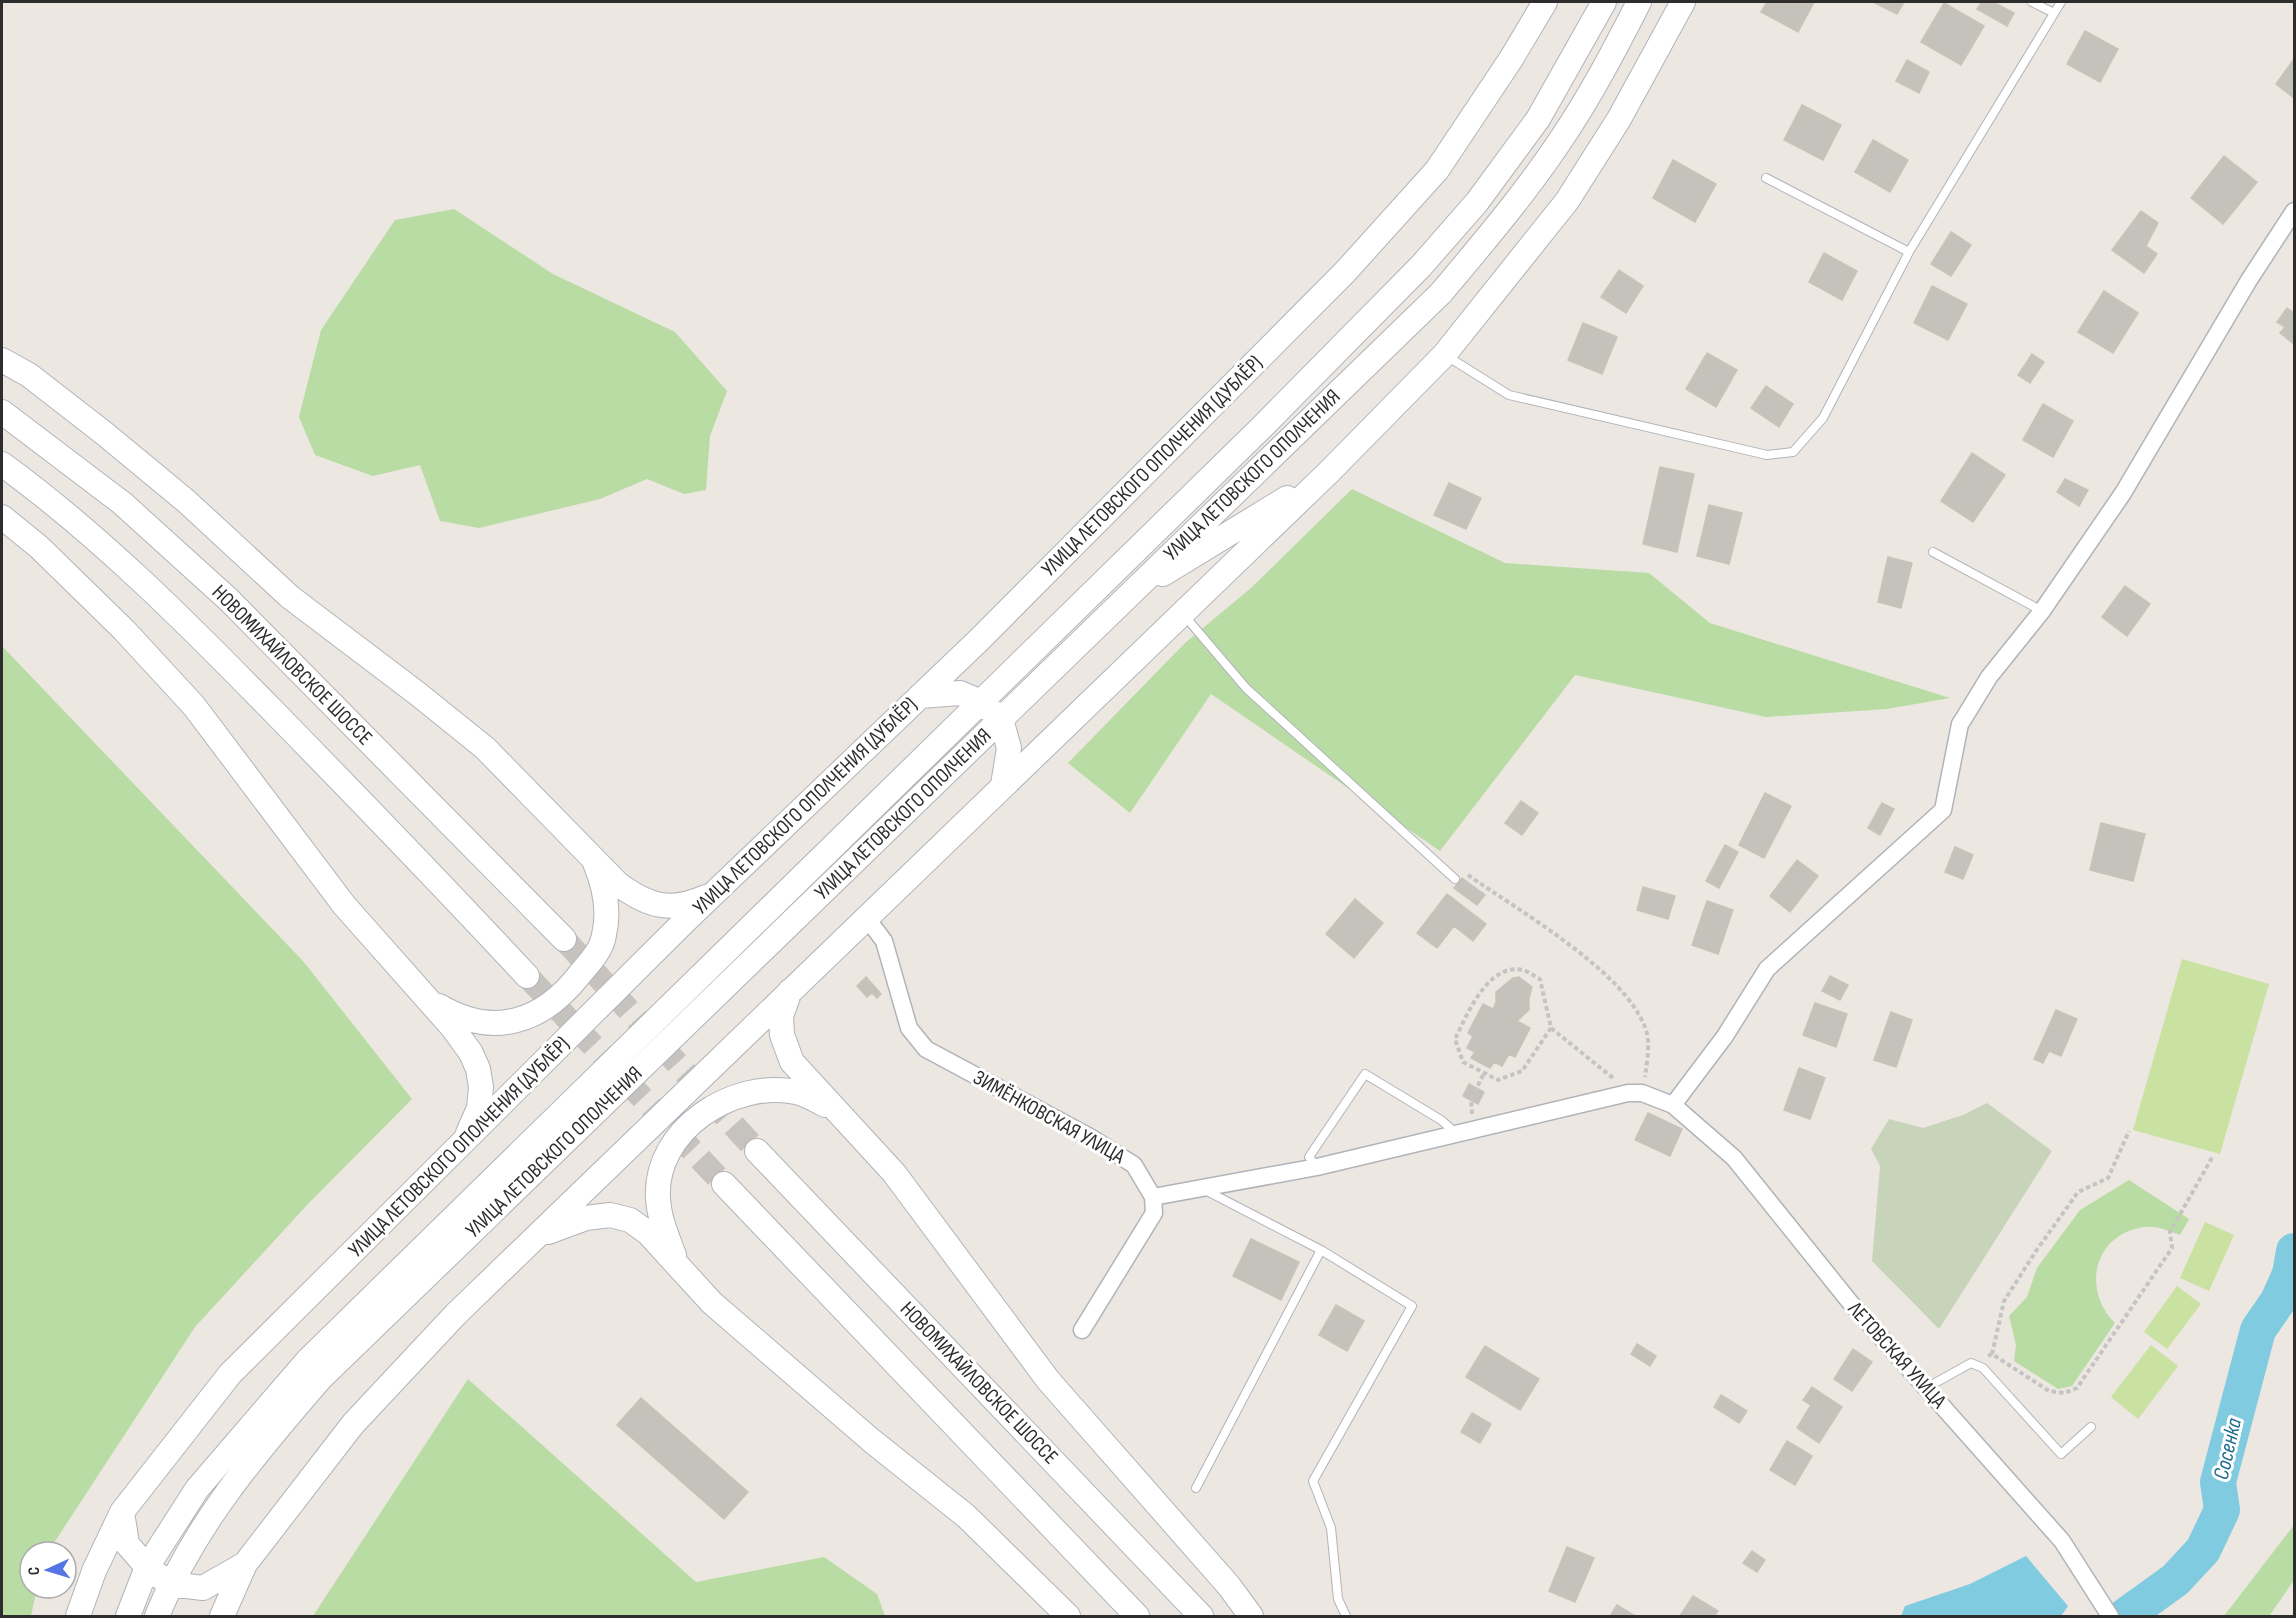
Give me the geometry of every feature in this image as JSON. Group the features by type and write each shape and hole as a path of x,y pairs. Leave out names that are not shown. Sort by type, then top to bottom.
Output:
{"street":[{"name":"УЛИЦА ЛЕТОВСКОГО ОПОЛЧЕНИЯ (ДУБЛЁР)","path":"78,1617 94,1571 122,1512 230,1374 717,891 920,696 1354,263 1437,170 1511,59 1545,2"},
{"name":"УЛИЦА ЛЕТОВСКОГО ОПОЛЧЕНИЯ","path":"128,1617 147,1567 196,1489 308,1360 1261,428 1421,266 1477,202 1538,119 1604,2"},
{"name":"УЛИЦА ЛЕТОВСКОГО ОПОЛЧЕНИЯ","path":"157,1617 170,1584 196,1536 251,1459 320,1379 1441,293 1498,226 1561,141 1613,54 1639,2"},
{"path":"222,1617 245,1564 353,1424 456,1314 1329,472 1444,355 1567,201 1619,119 1683,2"},
{"path":"1673,1105 1725,1036 1767,969 1943,810 1960,724 1989,677 2042,611 2123,494 2249,280 2295,211"},
{"path":"2,360 29,375 105,434 186,501 290,597 485,748 627,890 655,904 675,907 717,891"},
{"name":"НОВОМИХАЙЛОВСКОЕ ШОССЕ","path":"2,412 122,503 228,599 564,939"},
{"path":"2,464 88,533 192,628 423,865 527,976"},
{"path":"1125,597 1329,472"},
{"path":"2,517 39,547 124,630 194,706 344,905 453,1028 478,1069 481,1087 479,1108 471,1127 457,1149"},
{"path":"920,696 960,693 981,702 1001,719 1009,748 1003,785"},
{"path":"424,997 459,1017 489,1024 518,1022 543,1009 571,986 595,956 604,938 607,910 604,884 593,858"},
{"name":"ЗИМЁНКОВСКАЯ УЛИЦА","path":"866,917 884,940 909,1028 926,1049 1090,1137 1134,1165 1153,1197"},
{"path":"791,989 781,1016 786,1050 792,1062 830,1107 894,1173 1048,1380 1229,1586 1251,1617"},
{"path":"679,1266 663,1226 658,1197 661,1170 672,1146 691,1124 711,1107 739,1095 769,1090 796,1092 830,1107"},
{"path":"1082,1330 1154,1213 1153,1197 1317,1167 1635,1093"},
{"name":"ЛЕТОВСКАЯ УЛИЦА","path":"1635,1093 1673,1105 1734,1158 1849,1300 2062,1541 2110,1617"},
{"name":"НОВОМИХАЙЛОВСКОЕ ШОССЕ","path":"757,1151 1201,1617"},
{"path":"724,1184 1137,1617"},
{"path":"530,1241 564,1224 610,1215 630,1220 648,1233 712,1303 764,1351 966,1516 1068,1617"},
{"path":"122,1512 127,1544 147,1567 170,1584 203,1588 245,1564"}],"lane":[{"path":"2032,2 2054,13"},
{"path":"1444,355 1509,395 1767,455 1793,452 1823,418 1909,252 2061,2"},
{"path":"1766,178 1909,252"},
{"path":"1933,552 2042,611"},
{"path":"1182,613 1246,688 1455,879"},
{"path":"1317,1167 1309,1157 1365,1074 1465,1133"},
{"path":"1201,1188 1321,1250 1412,1306 1313,1481 1332,1528 1338,1599 1346,1617"},
{"path":"1196,1488 1321,1250"},
{"path":"1926,1388 1971,1362 1983,1368 2061,1454 2091,1427"}],"path":[{"path":"1462,871 1580,954 1625,992 1646,1028 1649,1054 1635,1093 1551,1028 1540,980 1522,970 1501,974 1479,990 1455,1039 1463,1062 1498,1080 1522,1071 1551,1028"},
{"path":"1465,1133 1471,1100 1484,1073"},
{"path":"1975,1364 1992,1354 2004,1301 2078,1192 2108,1178 2129,1131"},
{"path":"1992,1354 2049,1391 2064,1393 2077,1388 2172,1248 2170,1232 2213,1156"}],"green space":[{"path":"454,209 553,274 675,332 727,391 710,436 706,490 684,494 647,479 600,499 479,528 440,521 420,465 373,476 315,455 299,417 321,330 395,220"},
{"path":"1352,489 1505,563 1649,573 1710,623 1950,698 1887,709 1766,717 1575,675 1440,851 1211,694 1130,813 1068,763 1185,643 1251,588"},
{"path":"2,646 303,961 412,1099 307,1205 195,1327 56,1540 18,1540 18,1600 34,1600 31,1616 2,1616"},
{"path":"2182,959 2269,984 2220,1154 2133,1130"},
{"path":"1987,1103 2052,1151 1939,1329 1872,1261 1880,1166 1871,1149 1889,1119 1923,1128 1963,1115"},
{"path":"2129,1180 2189,1219 2180,1235 2160,1228 2139,1228 2123,1234 2102,1254 2097,1268 2096,1282 2105,1310 2115,1323 2072,1386 2058,1389 2014,1361 2016,1345 2009,1316 2027,1297 2037,1268 2080,1210"},
{"path":"2205,1222 2234,1235 2209,1291 2180,1278"},
{"path":"2177,1286 2201,1304 2167,1349 2144,1332"},
{"path":"2151,1345 2178,1366 2138,1419 2111,1397"},
{"path":"468,1379 696,1582 824,1557 877,1594 885,1616 313,1616"},
{"path":"2294,1525 2294,1580 2270,1615 2224,1616"}],"water":[{"path":"2026,1556 2068,1606 2061,1616 1901,1616 1905,1606 1970,1584"}],"building":[{"path":"1767,2 1814,2 1798,32 1761,12"},
{"path":"1873,2 1904,2 1897,14"},
{"path":"1982,2 1993,2 2014,13 2007,26 1977,9"},
{"path":"1944,3 1984,26 1961,65 1921,42"},
{"path":"2085,31 2118,49 2100,82 2067,64"},
{"path":"2294,59 2294,98 2276,84"},
{"path":"1907,60 1929,72 1919,93 1896,81"},
{"path":"1802,105 1841,125 1823,160 1784,140"},
{"path":"1873,140 1908,160 1890,192 1855,172"},
{"path":"2224,156 2257,182 2223,224 2191,198"},
{"path":"1673,160 1716,184 1695,222 1653,198"},
{"path":"2141,211 2158,223 2146,246 2157,254 2144,273 2112,250"},
{"path":"1951,232 1971,245 1951,276 1931,264"},
{"path":"1824,253 1857,271 1842,300 1809,282"},
{"path":"1619,270 1643,286 1626,313 1601,297"},
{"path":"1932,286 1967,304 1948,340 1914,323"},
{"path":"2104,291 2138,313 2113,353 2078,332"},
{"path":"2287,308 2294,313 2294,344 2280,333 2285,327 2277,322"},
{"path":"1583,323 1617,337 1602,374 1568,360"},
{"path":"1707,353 1737,370 1716,407 1686,389"},
{"path":"2032,354 2044,362 2030,383 2018,375"},
{"path":"1766,386 1793,404 1779,427 1751,408"},
{"path":"2043,404 2073,421 2053,457 2023,440"},
{"path":"1972,453 2005,475 1973,522 1941,501"},
{"path":"1660,467 1694,474 1677,552 1643,544"},
{"path":"2065,479 2088,490 2079,506 2057,492"},
{"path":"1449,483 1481,498 1466,529 1434,515"},
{"path":"1709,505 1742,513 1729,564 1697,556"},
{"path":"1888,557 1912,563 1901,608 1878,602"},
{"path":"2125,586 2150,604 2127,636 2102,617"},
{"path":"1765,793 1791,806 1764,858 1739,845"},
{"path":"1521,801 1538,813 1522,835 1505,823"},
{"path":"1882,803 1894,809 1880,835 1868,828"},
{"path":"2101,823 2145,834 2133,881 2090,870"},
{"path":"1725,845 1738,852 1719,888 1706,881"},
{"path":"1955,847 1973,855 1963,879 1945,872"},
{"path":"1797,860 1818,876 1790,912 1770,896"},
{"path":"1462,878 1485,895 1477,905 1454,888"},
{"path":"1643,887 1675,896 1668,919 1637,910"},
{"path":"1447,894 1486,924 1473,941 1454,926 1437,948 1417,933"},
{"path":"1355,899 1383,923 1354,958 1326,934"},
{"path":"1707,901 1733,910 1718,954 1692,945"},
{"path":"1830,976 1848,985 1840,1000 1822,991"},
{"path":"866,977 881,994 877,998 872,993 867,997 857,986"},
{"path":"1519,977 1532,987 1529,1010 1517,1021 1530,1028 1515,1057 1509,1054 1502,1066 1494,1062 1490,1068 1471,1058 1475,1052 1467,1048 1473,1036 1468,1033 1483,1004 1493,1009 1496,992 1513,978"},
{"path":"1815,1003 1847,1014 1836,1047 1803,1035"},
{"path":"2056,1010 2077,1019 2061,1056 2049,1051 2043,1063 2034,1059"},
{"path":"1891,1012 1912,1020 1896,1067 1874,1060"},
{"path":"1799,1068 1825,1078 1810,1119 1784,1110"},
{"path":"1469,1084 1484,1092 1478,1104 1463,1096"},
{"path":"1648,1113 1682,1129 1670,1156 1635,1140"},
{"path":"1251,1239 1299,1262 1281,1300 1233,1276"},
{"path":"1336,1305 1364,1321 1347,1351 1319,1335"},
{"path":"1637,1344 1656,1356 1650,1366 1631,1354"},
{"path":"1485,1346 1539,1379 1520,1410 1466,1377"},
{"path":"1853,1349 1872,1362 1852,1391 1834,1379"},
{"path":"1812,1387 1842,1407 1819,1443 1797,1428 1811,1405 1803,1400"},
{"path":"1721,1395 1747,1411 1739,1423 1714,1407"},
{"path":"641,1398 748,1492 724,1519 617,1425"},
{"path":"1472,1413 1491,1424 1480,1443 1461,1432"},
{"path":"1787,1441 1812,1456 1795,1485 1770,1470"},
{"path":"1567,1547 1594,1558 1575,1602 1549,1591"},
{"path":"1752,1551 1765,1560 1757,1572 1743,1563"},
{"path":"1693,1596 1718,1611 1714,1616 1680,1616"},
{"path":"1617,1605 1635,1616 1610,1616"}],"waterway":[{"name":"Сосенка","path":"2125,1616 2175,1580 2203,1550 2222,1510 2218,1482 2258,1330 2278,1301 2290,1274 2294,1251"}],"tunnel":[{"path":"564,939 757,1151"},
{"path":"527,976 724,1184"}]}
